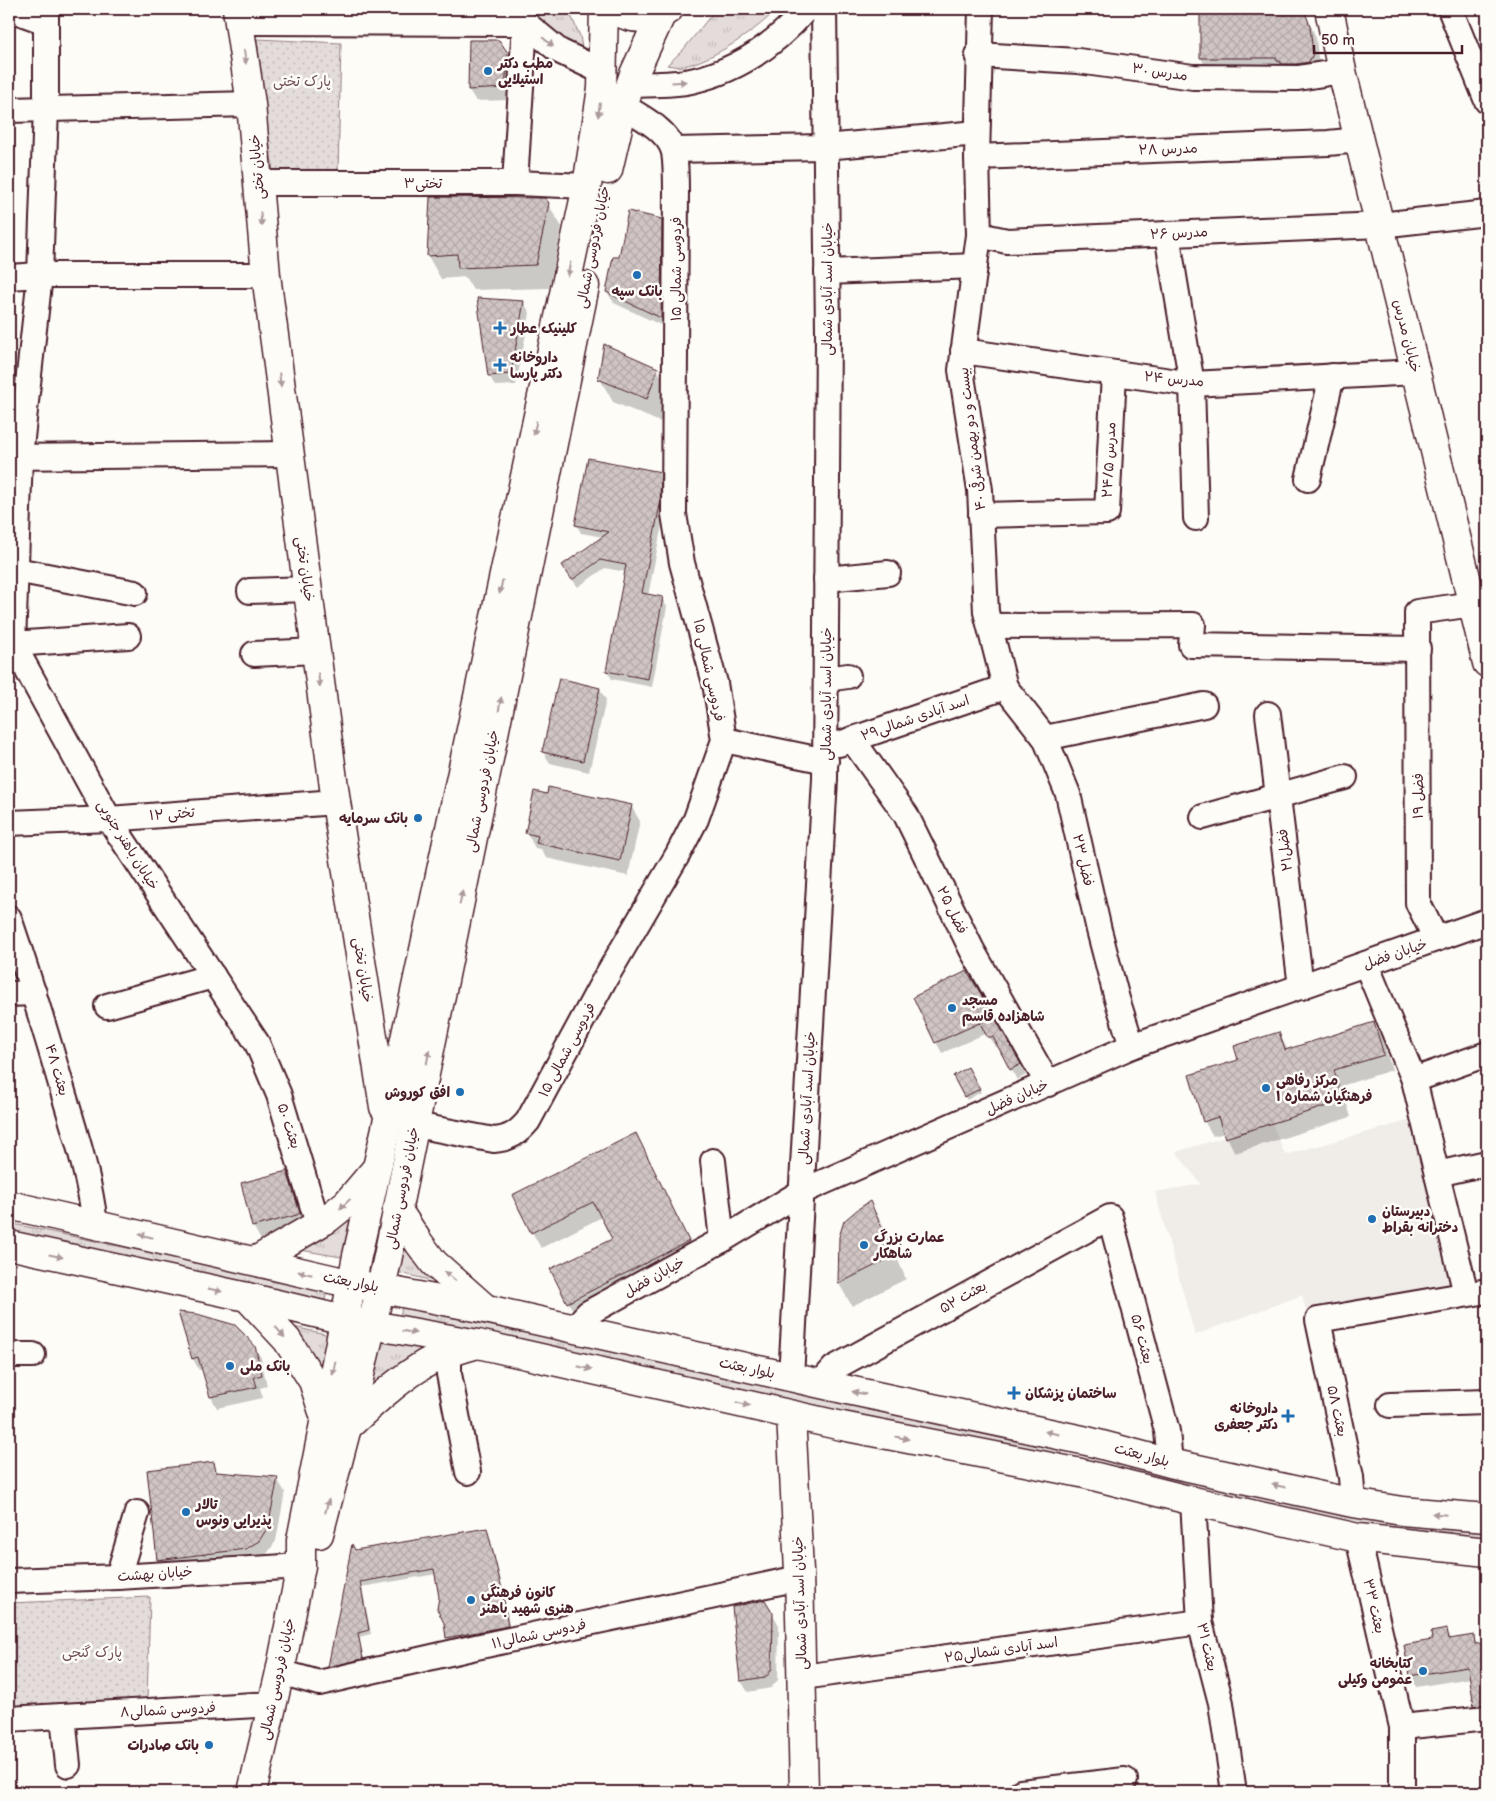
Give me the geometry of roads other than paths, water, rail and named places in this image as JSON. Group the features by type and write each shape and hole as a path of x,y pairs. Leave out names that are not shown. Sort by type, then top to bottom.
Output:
{"main road":[{"name":"خیابان فردوسی شمالی","path":"252,1792 280,1672 301,1566 317,1545 336,1422 344,1320 587,186 596,134 603,72 604,9"},
{"path":"614,9 621,14 644,19 665,12"},
{"name":"خیابان مدرس","path":"1329,9 1342,71 1487,664"},
{"name":"خیابان فردوسی شمالی","path":"336,1422 372,1326 381,1288 610,163 626,96 665,12"},
{"name":"خیابان تختی","path":"239,15 251,104 266,275 336,802 380,1075 386,1128"},
{"path":"256,1261 327,1219 347,1203 377,1167"},
{"name":"بلوار بعثت","path":"9,1205 352,1283 486,1309 565,1328 1087,1441 1170,1462 1353,1503 1402,1511 1487,1518"},
{"path":"398,1209 434,1263 486,1309"},
{"path":"9,1245 372,1326 478,1344 552,1360 791,1415 1081,1472 1193,1501 1358,1538 1487,1552"},
{"path":"247,1297 287,1340 336,1422 382,1394 420,1366 449,1352 478,1344"},
{"path":"552,1360 565,1328"},
{"name":"خیابان اسد آبادی شمالی","path":"791,1415 803,1677 804,1792"},
{"path":"1081,1472 1087,1441"}],"street":[{"path":"10,9 46,16 46,108 40,275 15,456 16,570 11,644 128,636"},
{"path":"806,9 790,28 761,51 722,73 626,96 674,150 825,147 977,133"},
{"name":"خیابان اسد آبادی شمالی","path":"791,1377 803,1191 804,1124 825,754 837,677 826,579 827,272 824,9"},
{"name":"بیست و دو بهمن شرقی ۴۰","path":"981,9 978,55 977,133 979,235 961,370 980,490 986,612 1005,687"},
{"path":"1450,9 1487,101"},
{"path":"239,15 519,16 559,51 603,72"},
{"path":"515,183 519,16"},
{"name":"مدرس ۳۰","path":"978,55 1078,61 1193,77 1298,78 1342,71"},
{"path":"9,110 251,104"},
{"name":"مدرس ۲۸","path":"977,157 1328,143 1359,140"},
{"name":"فردوسی شمالی ۱۵","path":"415,1125 494,1140 503,1139 515,1134 528,1121 602,984 692,828 724,740 715,683 682,563 674,514 676,201 674,150"},
{"name":"تختی۳","path":"258,183 515,183 587,186"},
{"name":"مدرس ۲۶","path":"979,235 1007,241 1380,225 1487,213"},
{"path":"1167,234 1192,384 1196,518"},
{"path":"827,272 975,266"},
{"path":"9,277 40,275 266,275"},
{"name":"مدرس ۲۴","path":"963,351 1192,384 1416,372"},
{"name":"مدرس ۲۴/۵","path":"981,515 1107,512 1114,372"},
{"path":"1308,478 1332,376"},
{"path":"15,456 290,454"},
{"path":"16,570 135,593"},
{"path":"826,579 888,572"},
{"path":"250,591 308,589"},
{"name":"فضل ۱۹","path":"1436,939 1418,903 1417,612 1473,604"},
{"path":"990,626 1193,625 1191,645 1418,650"},
{"name":"خیابان باهنر جنوبی","path":"11,644 109,819 257,1043"},
{"path":"254,654 316,651"},
{"name":"فضل ۲۳","path":"1005,687 1045,738 1068,794 1099,930 1117,999 1132,1046"},
{"name":"اسد آبادی شمالی۲۹","path":"825,754 852,739 1005,687"},
{"path":"1045,738 1204,705"},
{"name":"فضل۲۱","path":"1268,714 1301,987"},
{"name":"فضل ۲۵","path":"852,739 906,814 972,950 1048,1084"},
{"path":"724,740 825,754"},
{"path":"1203,817 1345,777"},
{"name":"تختی ۱۲","path":"9,823 109,819 336,802"},
{"name":"بعثت ۴۸","path":"9,918 34,993 84,1164 92,1195 95,1224"},
{"name":"خیابان فضل","path":"565,1328 588,1313 722,1240 803,1191 1132,1046 1487,921"},
{"path":"1366,964 1414,1080 1437,1174 1477,1292"},
{"path":"107,1006 213,976"},
{"path":"9,994 34,993"},
{"name":"بعثت ۵۰","path":"257,1043 288,1123 314,1211"},
{"path":"1414,1080 1487,1054"},
{"path":"713,1161 722,1240"},
{"path":"1437,1174 1487,1163"},
{"name":"بعثت ۵۲","path":"820,1384 834,1368 1110,1217"},
{"name":"بعثت ۵۶","path":"1110,1217 1167,1431 1170,1462"},
{"name":"بعثت ۵۸","path":"1353,1503 1351,1477 1318,1320 1477,1292"},
{"path":"449,1352 449,1374 468,1472"},
{"path":"9,1355 33,1355"},
{"path":"1390,1405 1487,1402"},
{"name":"بعثت ۳۱","path":"1193,1501 1200,1622 1220,1703 1234,1792"},
{"path":"118,1577 137,1513"},
{"name":"بعثت ۳۳","path":"1358,1538 1402,1728 1402,1792"},
{"name":"خیابان بهشت","path":"9,1581 118,1577 301,1566"},
{"name":"فردوسی شمالی۱۱","path":"280,1672 319,1683 476,1647 799,1578"},
{"name":"اسد آبادی شمالی۲۵","path":"803,1677 1200,1622"},
{"name":"فردوسی شمالی۸","path":"9,1719 273,1704"},
{"path":"63,1716 68,1765"},
{"path":"1402,1728 1486,1725"},
{"path":"1021,1792 1125,1780"}],"place":[{"name":"مطب دکتر استیلایی","path":"488,71"},
{"name":"بانک سپه","path":"637,275"},
{"name":"کلینیک عطار","path":"500,328"},
{"name":"داروخانه دکتر پارسا","path":"500,365"},
{"name":"بانک سرمایه","path":"418,818"},
{"name":"مسجد شاهزاده قاسم","path":"952,1008"},
{"name":"مرکز رفاهی فرهنگیان شماره ۱","path":"1266,1088"},
{"name":"افق کوروش","path":"460,1092"},
{"name":"دبیرستان دخترانه بقراط","path":"1372,1219"},
{"name":"عمارت بزرگ شاهکار","path":"864,1245"},
{"name":"بانک ملی","path":"230,1366"},
{"name":"ساختمان پزشکان","path":"1014,1393"},
{"name":"داروخانه دکتر جعفری","path":"1288,1416"},
{"name":"تالار پذیرایی ونوس","path":"186,1512"},
{"name":"کانون فرهنگی هنری شهید باهنر","path":"471,1600"},
{"name":"کتابخانه عمومی وکیلی","path":"1423,1671"},
{"name":"بانک صادرات","path":"209,1745"}],"park label":[{"name":"پارک تختی","path":"302,81"},
{"name":"پارک گنجی","path":"92,1652"}]}
